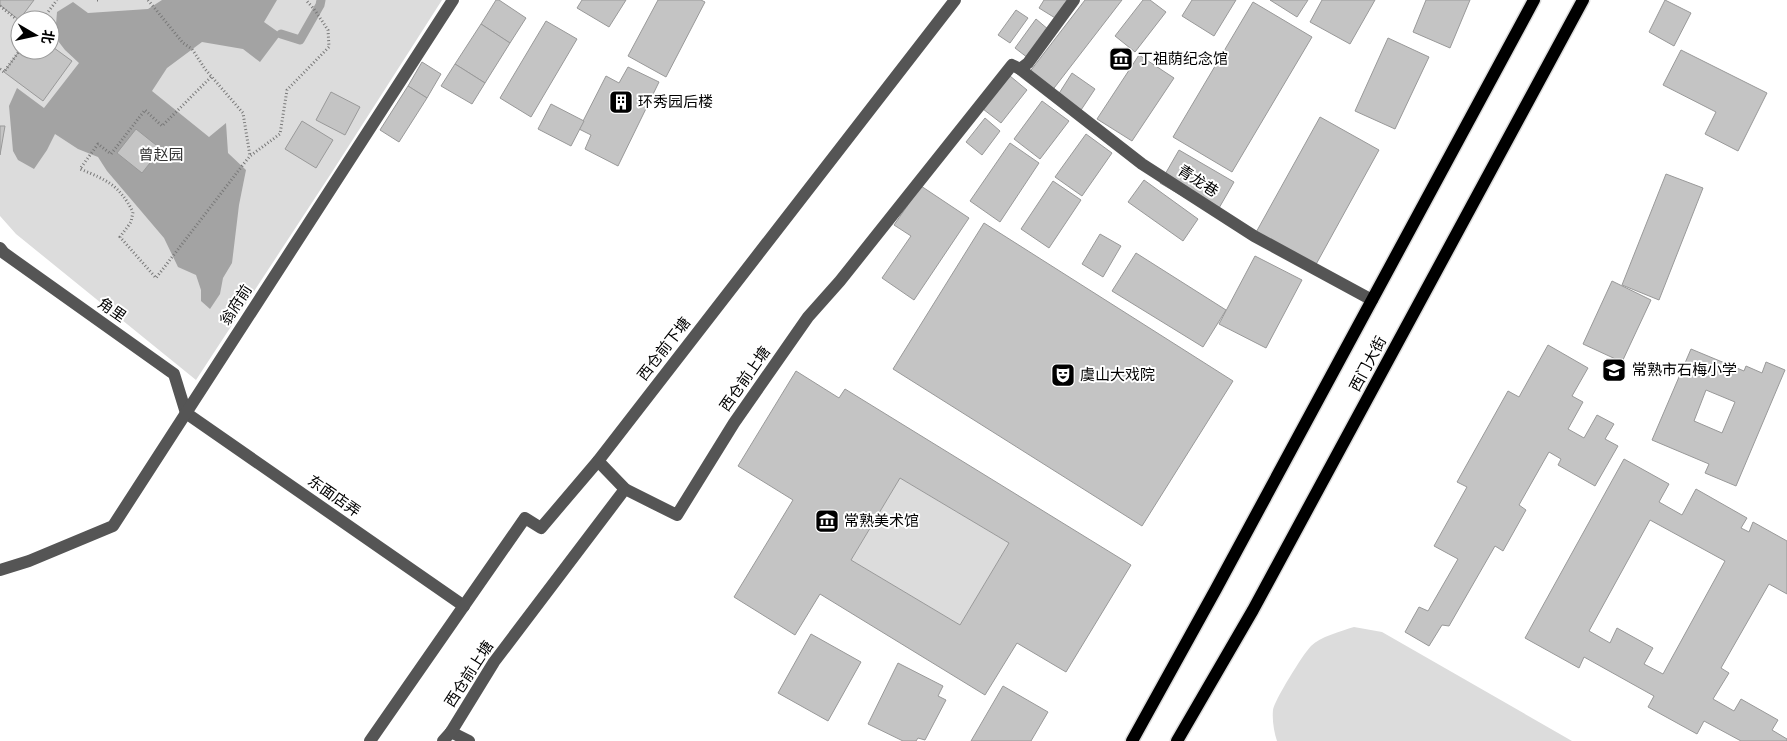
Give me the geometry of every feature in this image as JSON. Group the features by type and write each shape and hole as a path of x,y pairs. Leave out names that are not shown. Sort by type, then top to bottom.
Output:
{"main road":[{"name":"西门大街","path":"1132,741 1534,0"},
{"name":"西门大街","path":"1176,741 1258,601 1583,0"}],"lane":[{"name":"翁府前","path":"0,570 28,561 113,526 453,0"},
{"name":"西仓前下塘","path":"370,741 525,518 541,528 598,461 955,0"},
{"name":"西仓前上塘","path":"447,737 494,662 625,489 677,515 734,423 808,318 846,274 1012,65 1020,69 1028,63 1074,0"},
{"name":"青龙巷","path":"1020,69 1142,164 1254,236 1372,300"},
{"name":"角里","path":"1,253 174,374 186,413"},
{"name":"东面店弄","path":"186,413 464,606"},
{"path":"598,461 625,489"},
{"path":"447,737 469,741"}],"path":[{"path":"148,0 183,43 192,49 211,77 243,113 250,156"},
{"path":"211,77 162,126 145,110 111,154 98,144 80,169 110,183 125,197 133,212 131,222 120,237 156,278 250,156 280,134 287,90 329,47 328,30 306,0"},
{"path":"0,6 10,14"},
{"path":"0,69 4,72 13,60"}],"green space":[{"name":"曾赵园","path":"0,0 442,0 196,380 16,234 0,216"},
{"path":"900,478 1009,543 960,625 851,560"},
{"path":"1354,627 1382,632 1572,741 1277,741 1273,710 1283,688 1302,658 1311,646 1320,640"}],"shaded area":[{"path":"162,0 277,0 264,22 281,34 260,62 243,49 202,42 167,68 152,91 209,137 226,123 228,153 246,170 239,205 232,263 223,278 220,294 210,309 201,301 201,290 196,275 178,267 164,238 107,171 98,157 78,149 55,134 34,169 18,160 13,151 9,106 17,88 44,108 79,63 60,44 60,10 73,2 88,13 148,9"}],"building":[{"path":"0,0 34,0 26,10 10,10 10,13 0,5"},
{"path":"496,0 499,0 526,18 510,43 481,24"},
{"path":"582,0 626,0 609,27 577,8"},
{"path":"658,0 701,0 705,2 666,77 628,56"},
{"path":"1044,0 1074,0 1060,21 1039,8"},
{"path":"1085,0 1122,0 1051,92 1028,74"},
{"path":"1143,0 1150,0 1166,12 1135,52 1115,36"},
{"path":"1192,0 1236,0 1214,36 1182,16"},
{"path":"1270,0 1308,0 1297,17"},
{"path":"1322,0 1375,0 1350,44 1310,22"},
{"path":"1426,0 1470,0 1450,48 1413,32"},
{"path":"1665,0 1691,13 1674,46 1649,32"},
{"path":"1253,2 1312,37 1232,172 1173,137"},
{"path":"1016,10 1028,18 1010,43 998,35"},
{"path":"1036,19 1049,30 1028,58 1015,48"},
{"path":"546,21 577,39 531,117 500,98"},
{"path":"481,24 510,43 485,83 455,64"},
{"path":"1388,38 1429,57 1395,129 1355,111"},
{"path":"1681,50 1767,93 1738,151 1705,134 1716,112 1663,85"},
{"path":"60,52 72,61 43,101 4,72 13,60 60,60"},
{"path":"1139,55 1174,78 1132,141 1097,119"},
{"path":"422,62 441,74 427,98 408,86"},
{"path":"455,64 485,83 472,104 441,86"},
{"name":"环秀园后楼","path":"628,67 659,82 618,166 585,149 591,135 579,129 606,76 619,83"},
{"path":"1072,73 1095,89 1081,110 1058,95"},
{"path":"1010,76 1027,90 1001,123 983,109"},
{"path":"408,86 427,98 399,142 380,130"},
{"path":"331,92 360,107 345,135 316,120"},
{"path":"1042,101 1069,121 1040,159 1014,139"},
{"path":"551,104 584,121 571,146 538,129"},
{"path":"1320,117 1379,150 1314,268 1254,236"},
{"path":"985,118 1000,131 982,155 966,142"},
{"path":"302,121 333,140 316,168 285,149"},
{"path":"0,126 5,126 0,155"},
{"path":"136,129 161,149 142,173 117,153"},
{"path":"1086,134 1112,153 1082,196 1055,177"},
{"path":"1010,143 1039,163 1000,222 970,201"},
{"path":"1179,150 1234,182 1215,215 1160,183"},
{"path":"1666,174 1703,188 1659,300 1622,285"},
{"path":"1144,180 1198,219 1183,241 1128,202"},
{"path":"1053,181 1081,200 1049,248 1021,229"},
{"path":"921,186 969,218 914,300 882,278 911,236 894,225"},
{"name":"虞山大戏院","path":"984,223 1233,381 1142,526 893,369"},
{"path":"1100,234 1121,246 1103,277 1082,264"},
{"path":"1136,253 1226,310 1203,347 1112,291"},
{"path":"1255,256 1302,280 1266,348 1219,324"},
{"path":"1612,281 1651,300 1622,362 1583,344"},
{"path":"1548,345 1588,368 1572,396 1583,402 1568,429 1584,438 1597,415 1614,424 1605,439 1618,446 1595,486 1558,465 1561,459 1549,452 1519,505 1526,510 1503,551 1495,546 1449,626 1442,625 1429,646 1405,632 1419,607 1428,611 1458,559 1434,546 1467,487 1457,482 1508,391 1519,397"},
{"path":"1691,349 1744,371 1746,366 1762,373 1766,362 1785,370 1736,486 1705,473 1709,464 1652,440","holes":["1706,390 1735,402 1722,433 1694,421"]},
{"name":"常熟美术馆","path":"796,371 839,398 845,389 1131,565 1066,672 1017,643 985,695 820,594 795,635 734,597 793,500 738,466","holes":["900,478 1009,543 960,625 851,560"]},
{"path":"1624,459 1669,484 1659,502 1682,515 1696,489 1747,518 1741,528 1749,532 1753,522 1787,541 1787,594 1769,584 1721,668 1729,673 1713,699 1734,711 1741,699 1778,720 1772,730 1787,739 1787,741 1741,741 1704,721 1697,734 1648,707 1654,696 1584,657 1579,668 1525,638","holes":["1650,520 1725,561 1663,674 1644,664 1653,648 1617,628 1610,643 1589,631"]},
{"path":"811,634 861,662 828,721 778,693"},
{"path":"898,663 943,686 938,696 946,700 925,740 918,738 916,741 903,741 868,724"},
{"path":"1003,686 1048,712 1031,741 971,741"}],"waterway":[{"path":"281,34 300,40 321,0"}],"place":[{"name":"丁祖荫纪念馆","path":"1121,59"},
{"name":"环秀园后楼","path":"621,102"},
{"name":"常熟市石梅小学","path":"1614,370"},
{"name":"虞山大戏院","path":"1063,375"},
{"name":"常熟美术馆","path":"827,521"}]}
